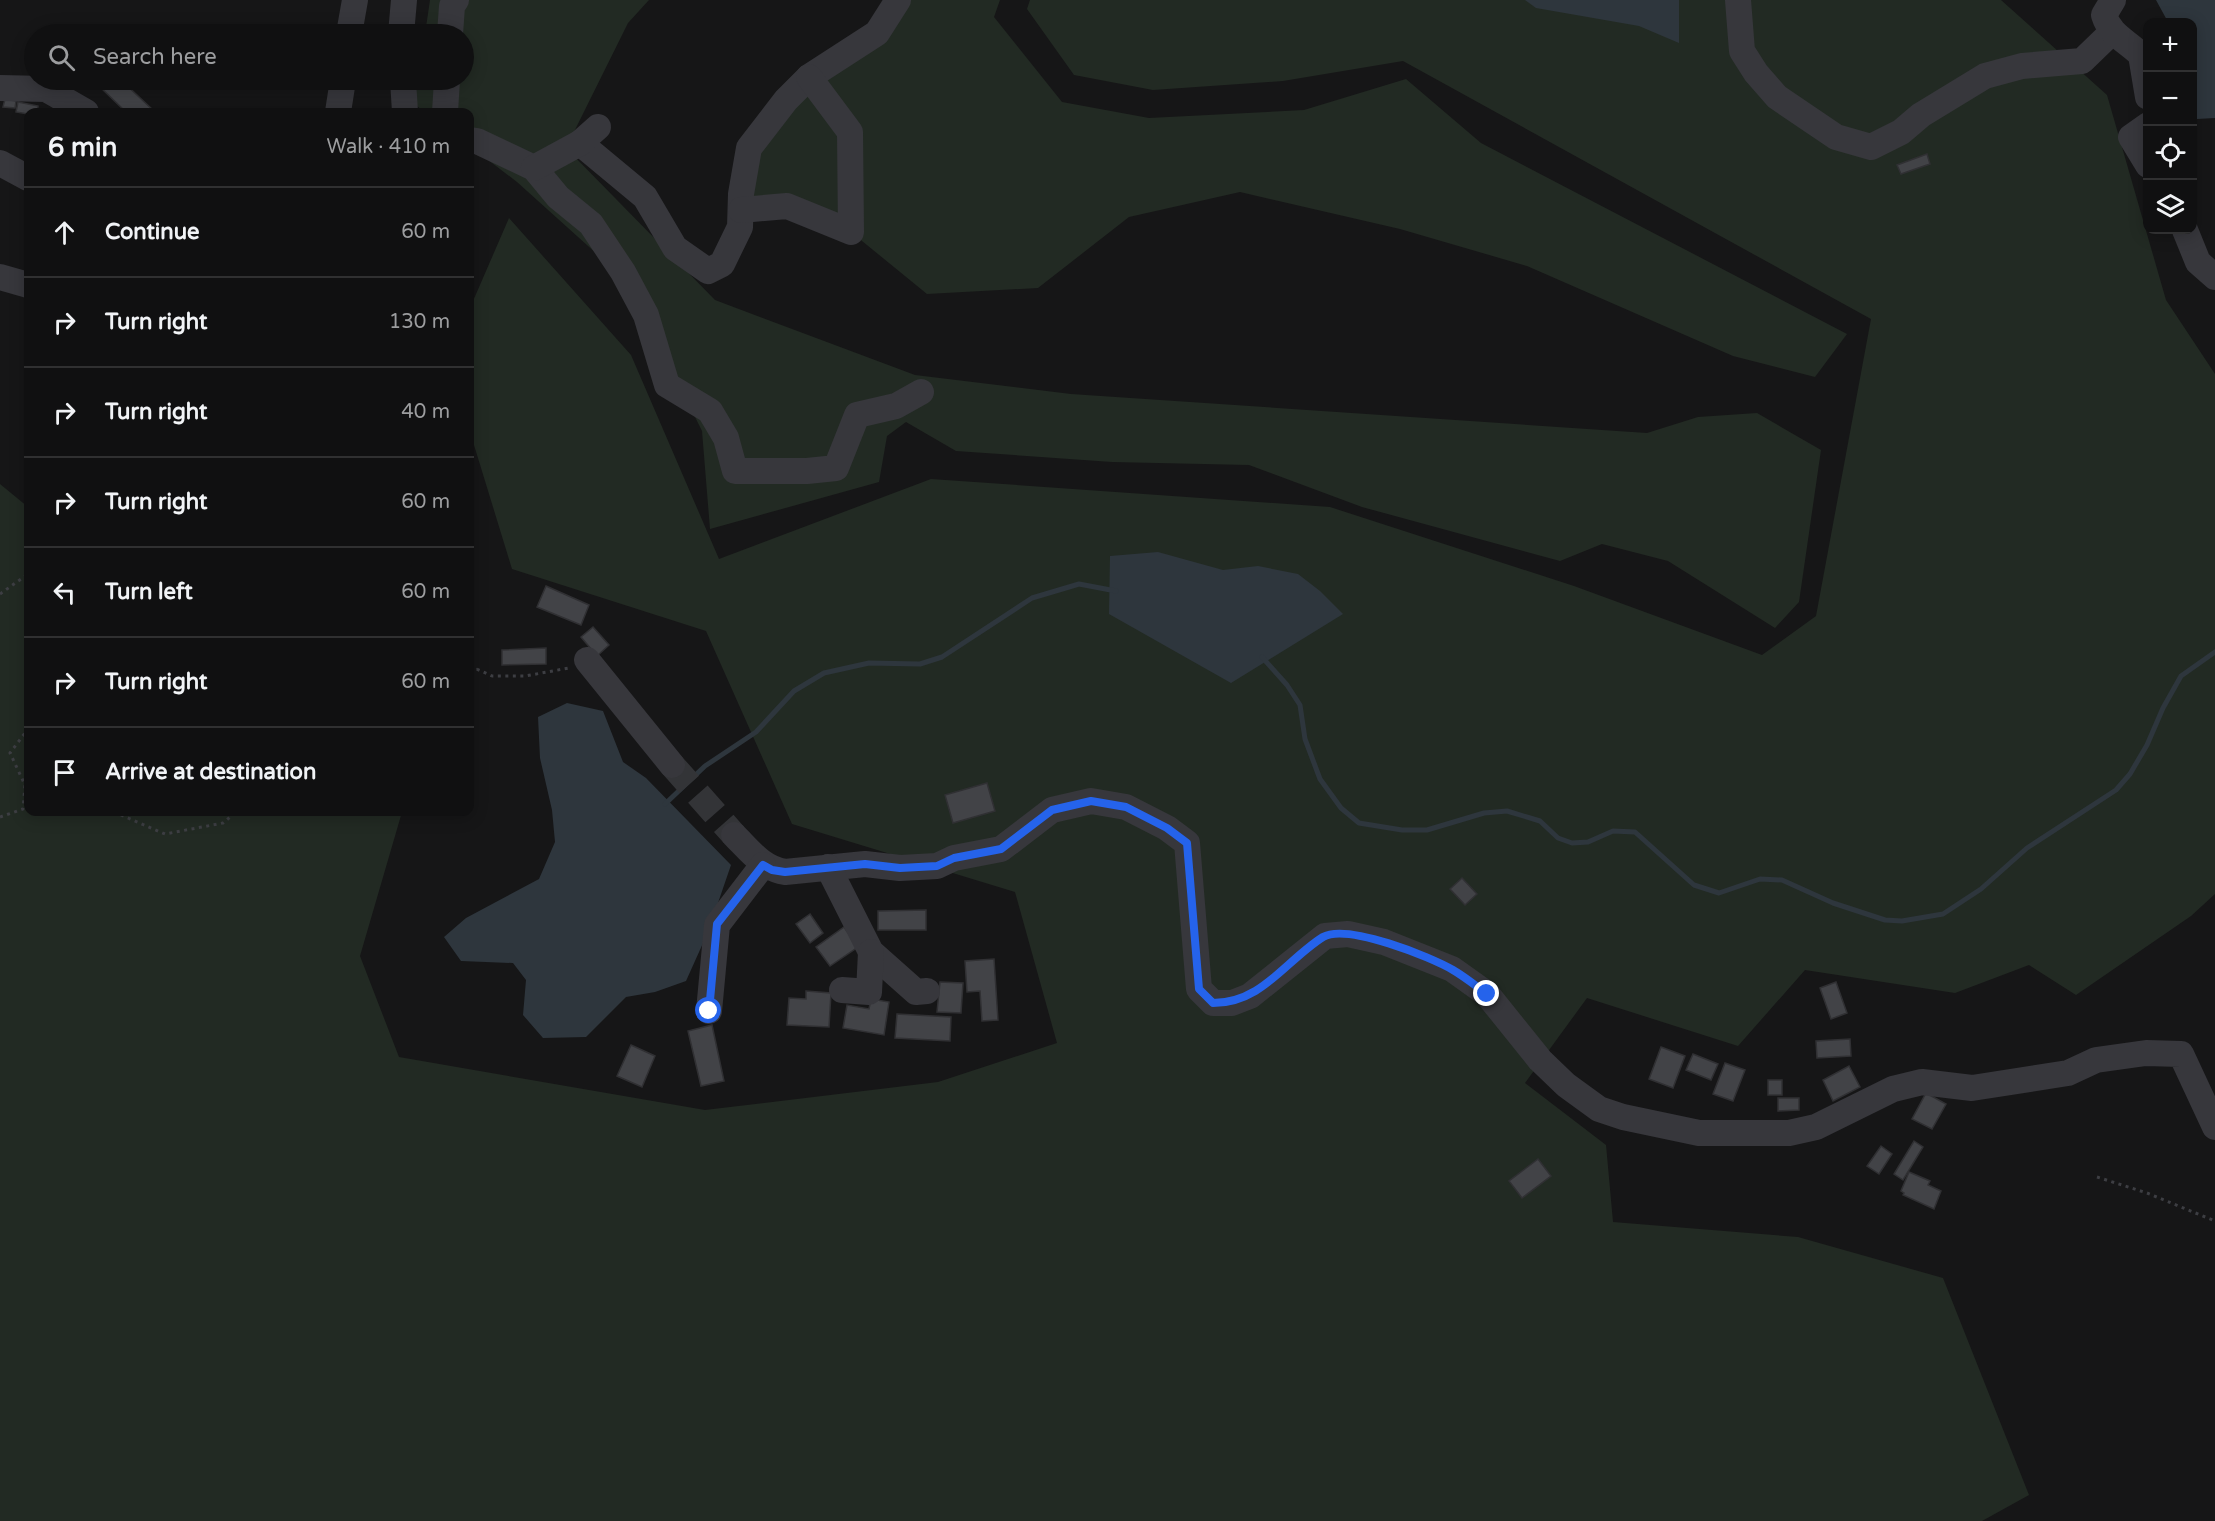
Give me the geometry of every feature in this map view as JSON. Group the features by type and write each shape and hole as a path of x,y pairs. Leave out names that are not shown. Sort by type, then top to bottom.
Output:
{"street":[{"path":"351,24 355,0"},
{"path":"400,24 404,0"},
{"path":"451,24 452,6 456,0"},
{"path":"534,168 589,135 645,198 675,248 708,271 722,264 740,227 749,148 786,100 809,76 877,33 898,0"},
{"path":"1738,0 1742,51 1770,89 1785,103 1836,137 1871,147 1901,132 1921,116 1985,76 2022,66 2082,61 2112,32"},
{"path":"2114,0 2104,15 2112,32 2141,55 2144,72"},
{"path":"741,210 787,206 851,232 850,132 809,76"},
{"path":"0,88 24,89"},
{"path":"48,90 79,108"},
{"path":"339,108 341,90"},
{"path":"404,90 405,108"},
{"path":"445,108 446,90"},
{"path":"2143,129 2132,137 2143,156"},
{"path":"474,141 534,168 558,197 591,224 623,272 645,315 667,385 710,411 726,438 735,471 807,471 836,468 857,415 896,406 921,392"},
{"path":"0,163 24,176"},
{"path":"2187,234 2198,261 2215,277"},
{"path":"0,278 24,284"},
{"path":"587,660 672,765"},
{"path":"734,835 763,865 772,870 785,872 865,864 900,868 937,866 954,858 1001,849 1052,810 1091,801 1126,807 1167,828 1187,843 1199,989 1213,1003 1232,1003 1250,996 1325,936 1348,934 1384,942 1452,969 1487,994 1540,1060 1566,1085 1599,1109 1623,1117 1699,1133 1789,1133 1816,1126 1893,1089 1922,1082 1972,1088 2068,1073 2096,1060 2146,1053 2181,1054 2215,1127"},
{"path":"709,1011 717,924 763,865"},
{"path":"828,867 871,952 916,992 927,991"},
{"path":"842,990 869,992 871,952"}],"path":[{"path":"0,594 24,577"},
{"path":"474,668 492,676 525,676 562,671 587,660"},
{"path":"24,734 10,753 24,783"},
{"path":"0,817 22,809 24,793"},
{"path":"123,816 165,834 223,823 231,816"},
{"path":"2097,1177 2147,1193 2215,1221"}],"shaded area":[{"path":"430,0 649,0 628,23 566,148 715,300 915,375 1071,394 1647,433 1698,417 1757,413 1821,450 1799,602 1775,628 1668,561 1602,544 1560,561 1362,507 1249,465 1112,462 956,451 906,422 887,436 879,482 710,529 702,431 628,282 517,182 474,149 474,108 420,108 414,104 416,90 474,90 474,24 426,24"},
{"path":"898,0 1000,0 994,17 1062,102 1149,118 1304,110 1406,79 1481,143 1847,334 1815,377 1733,356 1527,266 1400,229 1240,192 1129,217 1038,288 927,294 851,232 741,194 749,148"},
{"path":"1030,0 2001,0 2107,95 2143,220 2143,234 2147,234 2166,300 2215,374 2215,894 2191,916 2076,995 2029,965 1955,993 1805,970 1738,1046 1587,998 1525,1083 1606,1145 1613,1222 1798,1237 1943,1278 2029,1495 1982,1521 0,1521 0,484 24,504 24,816 401,816 360,956 399,1057 705,1110 938,1082 1057,1043 1015,892 792,824 706,631 512,569 474,445 474,299 509,218 631,355 719,559 931,479 1330,507 1574,586 1762,655 1816,616 1871,319 1403,61 1283,81 1153,90 1074,75 1027,9"},
{"path":"1525,0 1679,0 1679,43 1639,26 1536,8"},
{"path":"2156,0 2215,0 2215,118 2197,119 2197,18 2166,18"},
{"path":"1158,552 1223,570 1258,566 1298,574 1320,591 1343,614 1231,683 1109,614 1110,556"},
{"path":"567,703 603,711 623,762 646,778 731,865 708,932 686,981 655,992 626,997 586,1037 543,1038 523,1015 526,980 513,963 461,961 444,937 466,918 539,879 555,842 552,810 540,758 538,717"}],"building":[{"path":"103,90 132,90 151,108 122,108"},
{"path":"5,99 16,101 15,108 3,107"},
{"path":"18,102 38,106 38,108 24,108 24,113 16,112"},
{"path":"1927,154 1930,164 1901,174 1897,165"},
{"path":"546,586 589,605 581,625 537,607"},
{"path":"593,627 609,645 597,656 581,637"},
{"path":"546,648 546,664 502,665 502,650"},
{"path":"987,783 995,811 953,823 945,795"},
{"path":"1462,878 1477,894 1465,905 1450,889"},
{"path":"926,910 926,930 878,930 878,911"},
{"path":"810,914 823,933 810,943 796,924"},
{"path":"844,927 858,947 830,966 816,947"},
{"path":"994,959 998,1020 982,1021 980,991 967,992 965,961"},
{"path":"940,982 963,983 961,1013 937,1012"},
{"path":"1836,982 1847,1013 1831,1019 1820,988"},
{"path":"806,991 831,993 829,1027 787,1025 789,998 806,999"},
{"path":"871,999 889,1002 884,1035 843,1028 847,1005 869,1009"},
{"path":"897,1014 951,1017 950,1041 895,1038"},
{"path":"712,1025 724,1081 701,1086 688,1031"},
{"path":"1850,1039 1851,1056 1817,1058 1816,1041"},
{"path":"631,1045 655,1056 642,1087 617,1076"},
{"path":"1661,1047 1685,1056 1673,1088 1649,1079"},
{"path":"1693,1054 1718,1064 1711,1080 1686,1070"},
{"path":"1725,1063 1745,1070 1733,1101 1713,1094"},
{"path":"1849,1066 1860,1087 1833,1101 1823,1080"},
{"path":"1768,1080 1782,1080 1782,1095 1768,1095"},
{"path":"1926,1093 1946,1104 1932,1129 1912,1119"},
{"path":"1778,1098 1799,1098 1799,1110 1778,1111"},
{"path":"1914,1141 1923,1147 1903,1180 1894,1174"},
{"path":"1881,1146 1892,1154 1879,1174 1867,1166"},
{"path":"1538,1159 1551,1176 1522,1198 1509,1181"},
{"path":"1909,1172 1930,1181 1928,1185 1941,1191 1934,1209 1903,1195 1901,1191"}],"waterway":[{"path":"665,804 705,766 756,732 794,691 824,673 869,663 920,664 942,657 1032,598 1079,584 1116,591"},
{"path":"1262,657 1287,685 1300,705 1305,739 1320,779 1341,808 1359,823 1402,830 1427,830 1484,813 1507,811 1540,821 1558,838 1572,843 1588,842 1613,831 1635,832 1694,885 1719,893 1760,879 1782,880 1833,903 1885,920 1902,921 1943,914 1981,889 2027,848 2116,790 2130,774 2147,745 2163,708 2181,676 2215,652"}],"tunnel":[{"path":"672,765 734,835"}],"route":[{"path":"709,1011 717,924 763,865 772,870 785,872 865,864 900,868 937,866 954,858 1001,849 1052,810 1091,801 1126,807 1167,828 1187,843 1196,929 1199,989 1213,1003 1232,1003 1250,996 1325,936 1348,934 1384,942 1452,969 1487,994"}]}
